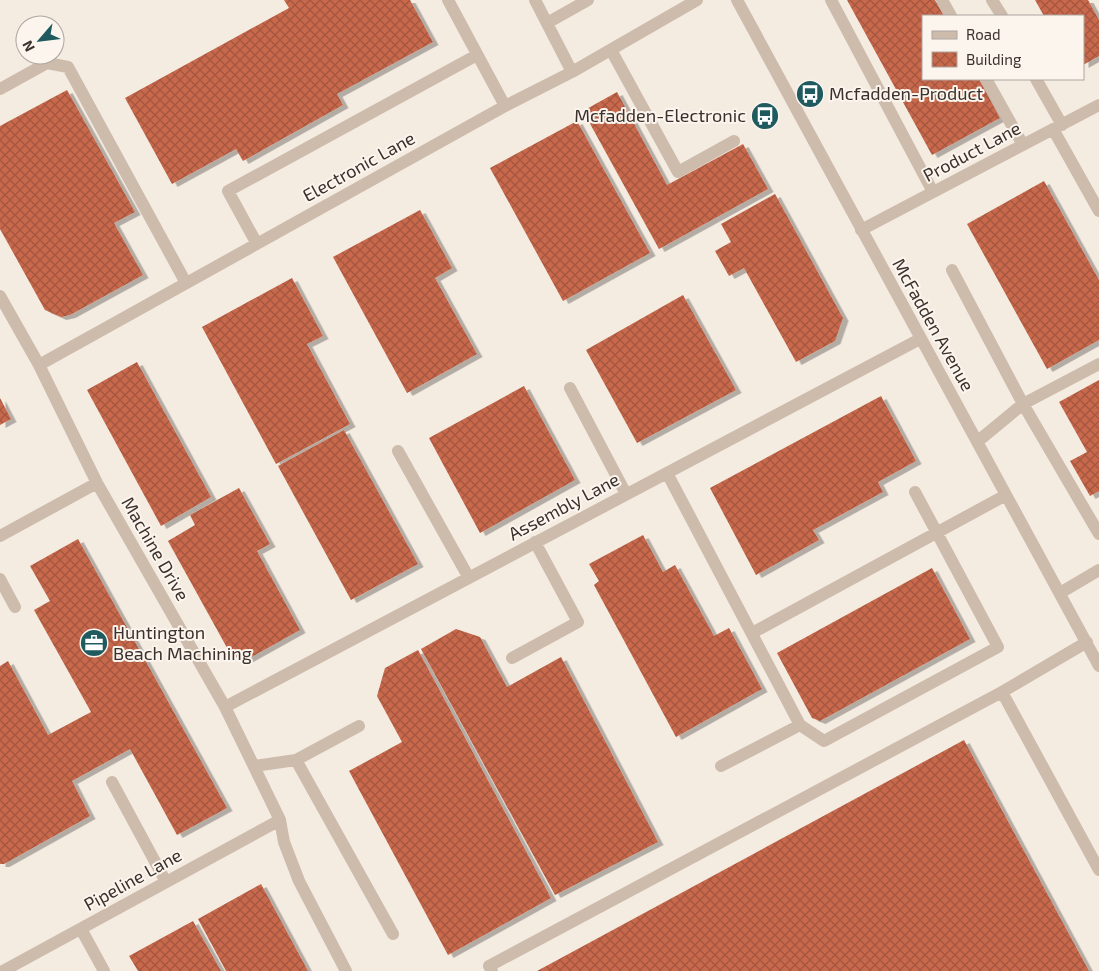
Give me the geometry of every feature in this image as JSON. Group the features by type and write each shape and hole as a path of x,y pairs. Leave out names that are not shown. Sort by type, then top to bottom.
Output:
{"street":[{"path":"448,0 505,106"},
{"path":"535,0 572,72"},
{"path":"547,23 588,0"},
{"name":"Electronic Lane","path":"39,365 505,106 572,72 697,0"},
{"name":"McFadden Avenue","path":"737,0 1099,666"},
{"path":"830,0 933,192"},
{"path":"942,0 950,15"},
{"path":"992,0 1001,15"},
{"path":"611,50 678,172 734,141"},
{"path":"257,244 228,191 478,55"},
{"path":"0,89 47,63 68,67 186,283"},
{"path":"987,80 1022,145"},
{"path":"1036,80 1099,211"},
{"name":"Product Lane","path":"861,230 1099,106"},
{"path":"952,270 1022,404 1099,534"},
{"name":"Machine Drive","path":"0,296 39,365 97,484 225,707 280,820 284,842 299,881 346,971"},
{"name":"Assembly Lane","path":"225,707 920,338"},
{"path":"977,442 1022,404 1099,364"},
{"path":"570,388 626,494"},
{"path":"398,451 469,578"},
{"path":"667,473 800,725 824,741 998,647 915,492"},
{"path":"0,536 97,484"},
{"path":"752,633 1006,495"},
{"path":"512,658 578,622 535,542"},
{"path":"1060,593 1099,570"},
{"path":"0,579 16,607"},
{"path":"492,971 489,966 1002,692 1086,642"},
{"path":"1002,692 1099,870"},
{"path":"721,766 800,725"},
{"path":"254,766 296,760 359,726"},
{"path":"296,760 393,934"},
{"path":"112,782 166,882"},
{"name":"Pipeline Lane","path":"4,971 26,966 81,929 280,820"},
{"path":"81,929 104,971"}],"building":[{"path":"284,0 410,0 433,42 337,94 343,105 243,161 236,149 172,184 125,98 289,8"},
{"path":"847,0 935,0 943,15 922,15 922,80 980,80 1000,118 932,155"},
{"path":"1035,0 1088,0 1099,20 1099,56 1084,64 1084,15 1043,15"},
{"path":"67,90 135,212 114,223 143,275 70,315 61,317 45,310 0,229 0,126"},
{"path":"617,92 667,185 743,144 768,189 659,249 583,111"},
{"path":"577,121 650,253 563,301 490,168"},
{"path":"1044,181 1099,280 1099,340 1047,369 967,224"},
{"path":"775,194 843,318 835,341 796,362 744,268 729,276 715,251 731,242 721,224"},
{"path":"420,210 452,268 435,278 477,354 407,393 333,257"},
{"path":"292,278 323,336 307,344 350,424 276,464 202,327"},
{"path":"683,295 736,390 637,443 586,350"},
{"path":"137,362 211,497 161,526 87,390"},
{"path":"1099,380 1099,491 1090,496 1070,461 1087,452 1059,402"},
{"path":"524,386 575,480 480,533 429,438"},
{"path":"881,396 916,461 878,482 883,492 813,530 819,540 756,575 710,488"},
{"path":"0,398 11,419 0,425"},
{"path":"344,430 418,564 351,600 278,466"},
{"path":"239,488 270,544 257,551 300,630 246,660 231,655 168,541 195,525 190,515"},
{"path":"643,535 663,572 675,565 714,636 729,628 762,689 676,737 594,585 599,581 589,564"},
{"path":"78,539 227,808 177,835 130,749 72,781 90,816 4,864 0,864 0,666 8,661 48,735 91,712 34,610 50,601 30,566"},
{"path":"932,568 970,639 820,721 812,718 777,653"},
{"path":"456,629 480,637 507,687 561,657 658,842 555,895 421,649"},
{"path":"418,650 551,898 448,955 349,771 402,742 377,696 385,668"},
{"path":"964,740 1089,971 537,971"},
{"path":"261,884 308,971 226,971 198,919"},
{"path":"193,921 221,971 138,971 129,956"}],"place":[{"name":"Mcfadden-Product","path":"810,94"},
{"name":"Mcfadden-Electronic","path":"765,116"},
{"name":"Huntington Beach Machining","path":"94,643"}]}
